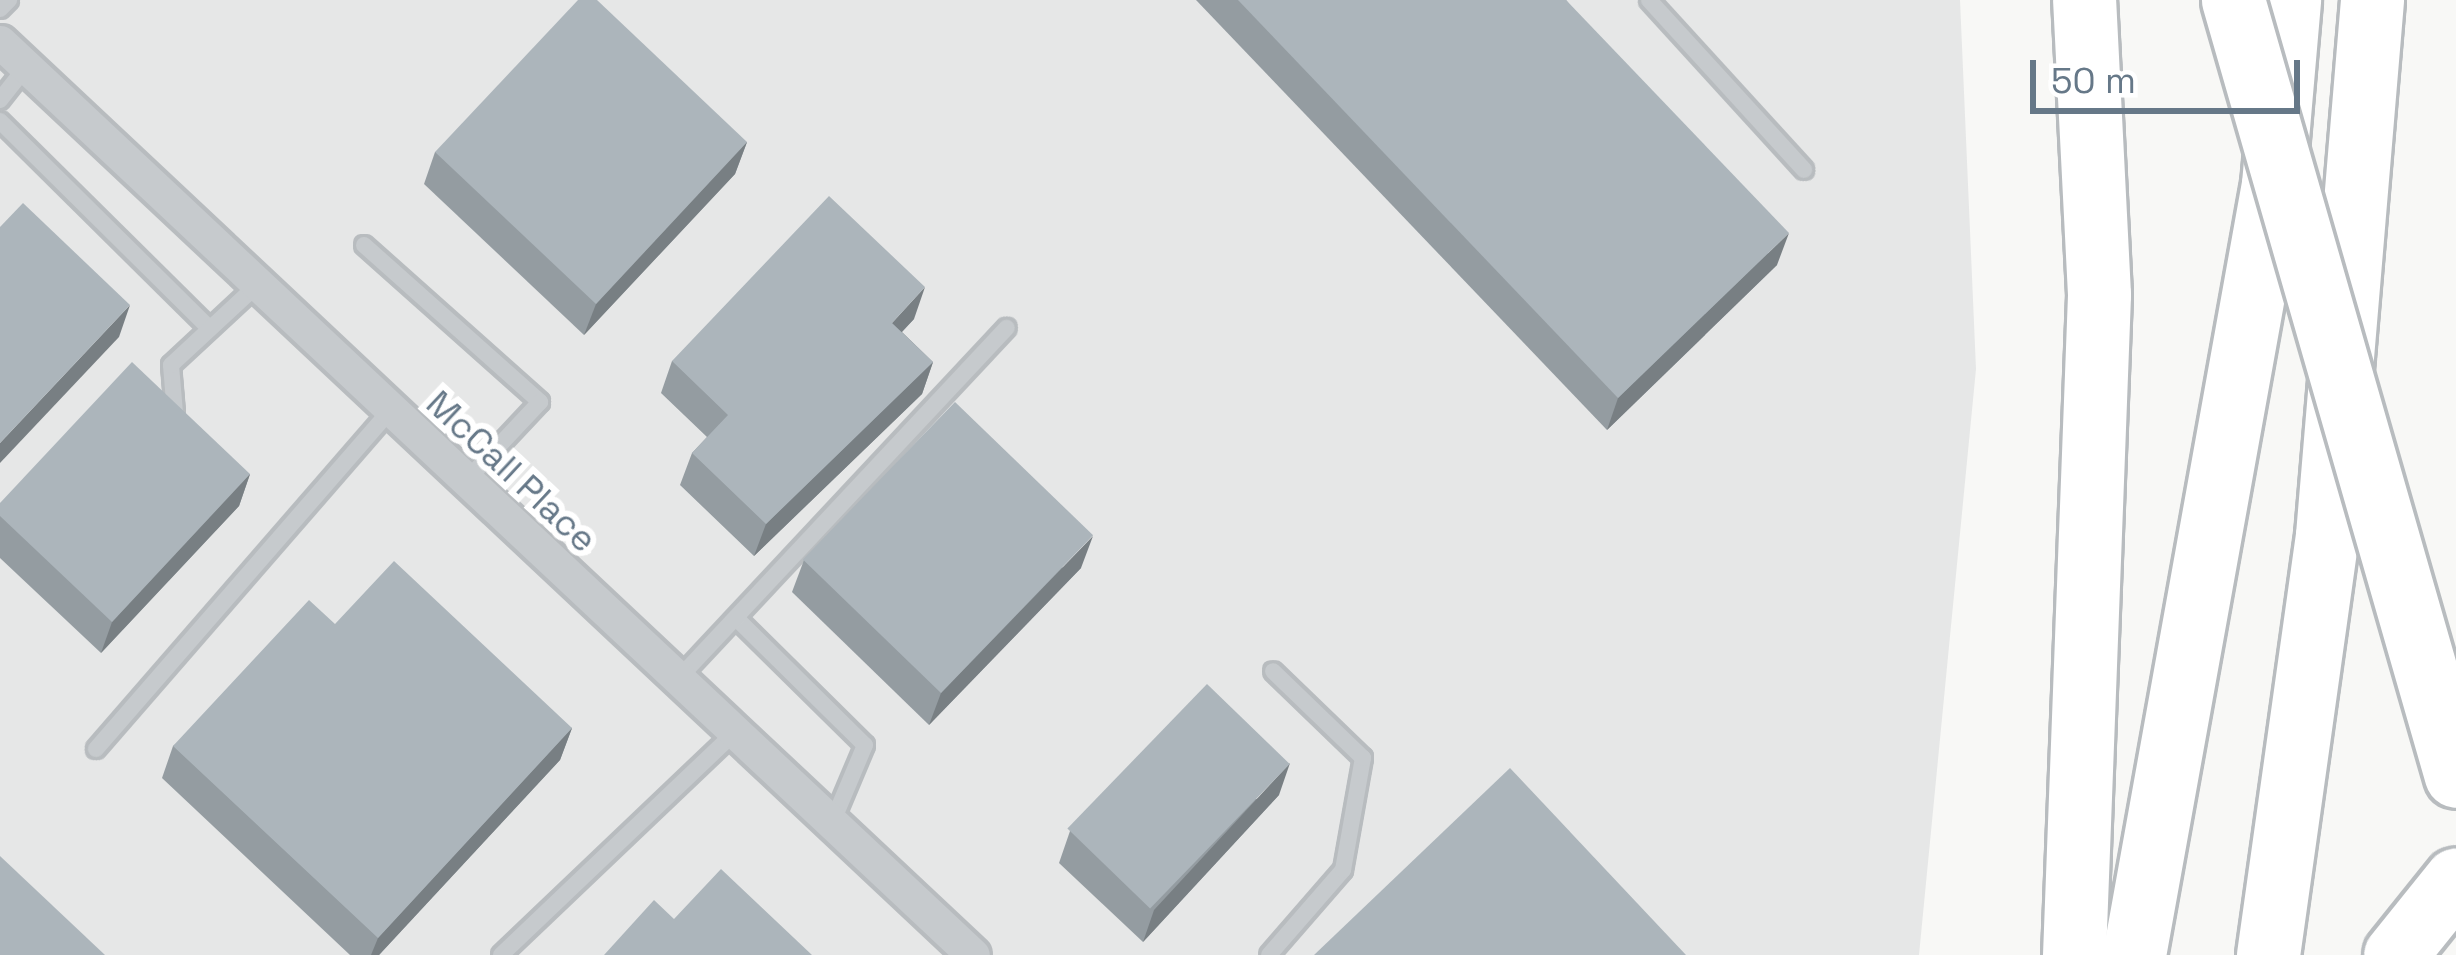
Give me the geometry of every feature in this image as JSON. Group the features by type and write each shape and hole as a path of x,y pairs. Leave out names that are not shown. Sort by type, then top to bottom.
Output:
{"highway":[{"path":"2074,955 2099,294 2084,0"},
{"path":"2233,0 2456,776"},
{"path":"2134,955 2273,184 2289,0"},
{"path":"2268,955 2327,535 2372,0"},
{"path":"2396,955 2456,879"}],"street":[{"name":"McCall Place","path":"0,42 389,412 973,955"}],"lane":[{"path":"0,9 9,0"},
{"path":"1649,0 1804,170"},
{"path":"0,100 26,67"},
{"path":"0,121 208,327"},
{"path":"364,244 540,402 464,482"},
{"path":"198,437 166,387 171,364 256,286"},
{"path":"678,680 1007,328"},
{"path":"96,749 389,412"},
{"path":"736,618 865,746 832,824"},
{"path":"1268,955 1343,870 1363,758 1273,671"},
{"path":"501,955 734,733"}],"shaded area":[{"path":"0,0 1960,0 1976,369 1919,955 0,955"}],"building":[{"path":"578,0 597,0 747,142 596,304 435,152"},
{"path":"1238,0 1566,0 1789,233 1618,398"},
{"path":"829,196 925,287 892,323 933,362 766,524 692,453 728,415 672,361"},
{"path":"23,203 130,305 0,443 0,227"},
{"path":"132,362 250,474 112,622 0,516 0,503"},
{"path":"955,402 1093,535 941,693 803,560"},
{"path":"394,561 572,728 378,938 173,746 309,600 335,624"},
{"path":"1207,684 1290,764 1150,908 1067,829"},
{"path":"1510,768 1686,955 1314,955"},
{"path":"0,856 105,955 0,955"},
{"path":"721,869 812,955 604,955 654,900 674,919"}]}
